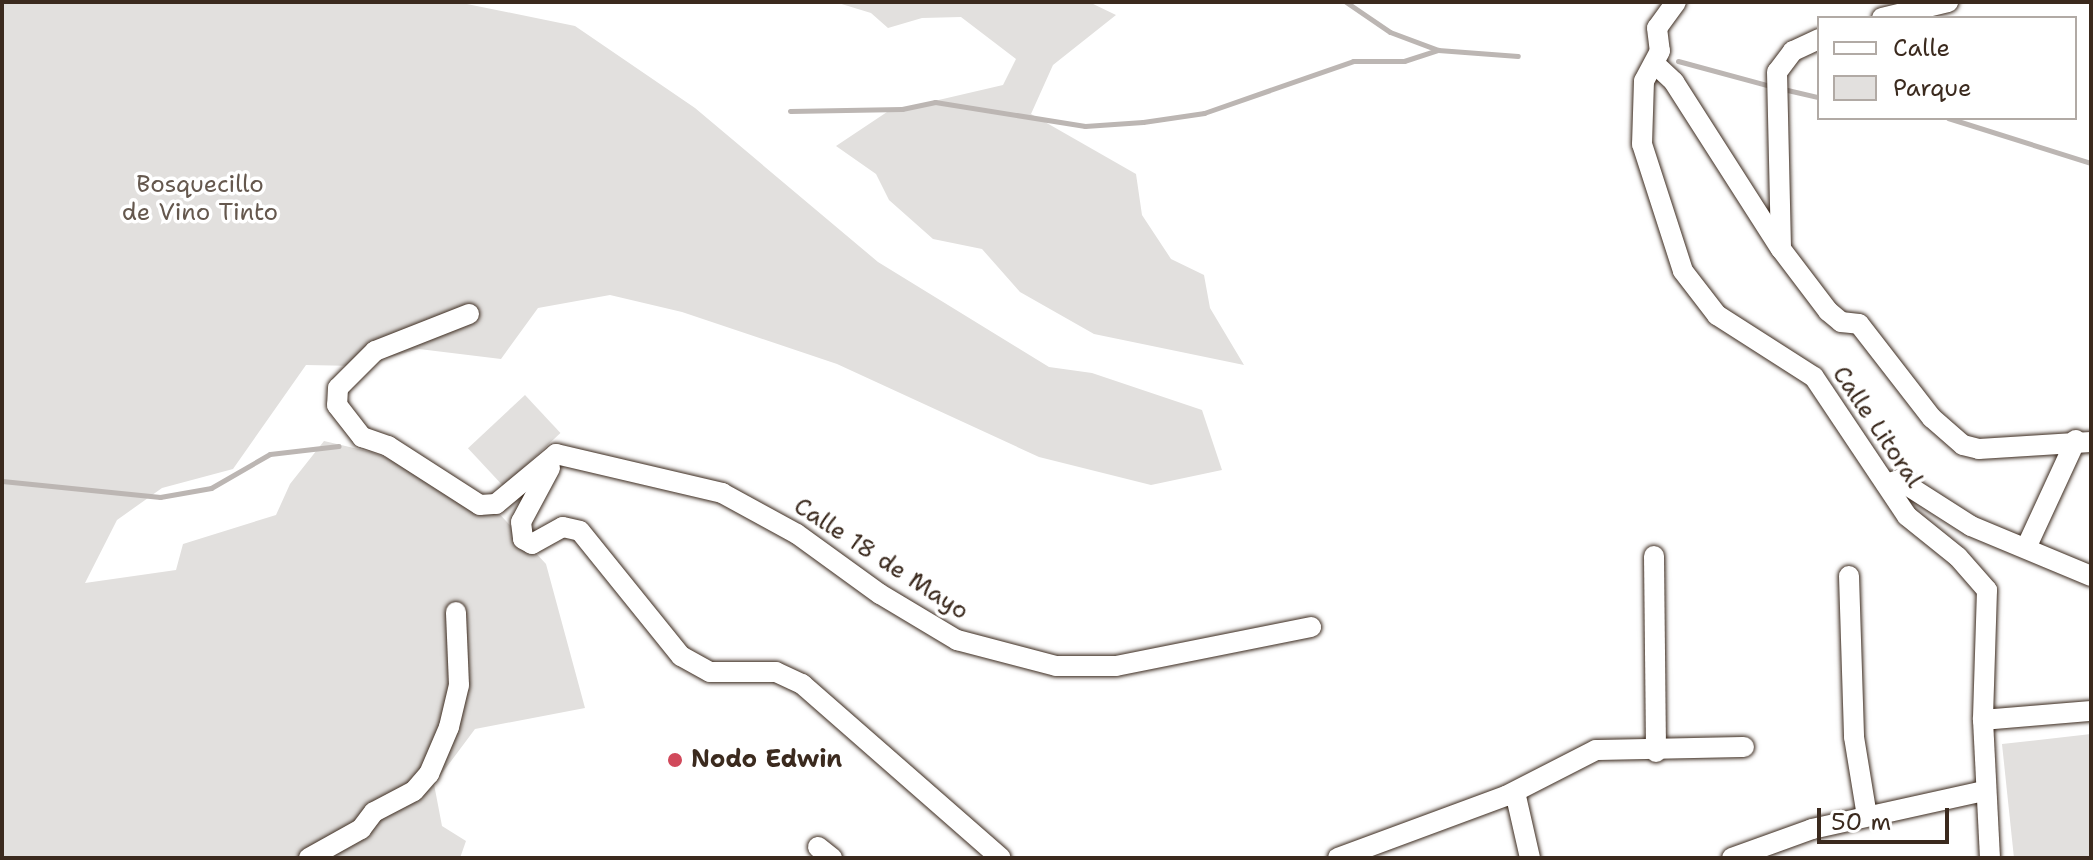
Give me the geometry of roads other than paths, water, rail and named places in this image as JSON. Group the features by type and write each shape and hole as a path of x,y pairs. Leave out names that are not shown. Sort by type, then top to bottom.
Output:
{"street":[{"name":"Calle Litoral","path":"1676,2 1657,28 1660,51 1644,81 1642,144 1683,271 1696,293 1728,324 1814,377 1907,516 1958,557 1987,590 1983,720 1984,791 1990,858"},
{"path":"1890,16 1948,2"},
{"path":"1781,249 1777,72 1793,51 1817,40"},
{"path":"1655,64 1674,82 1781,249 1828,311 1841,322 1859,324 1932,418 1963,445 1979,449 2084,441"},
{"path":"469,314 413,334 366,359 338,388 337,405 344,420 362,437 388,446 480,505 496,504 556,454 570,457"},
{"path":"2026,548 2084,441"},
{"path":"570,457 539,482 521,522 523,539 532,544 563,527 580,531 652,625 695,666 710,672 788,676 1001,858"},
{"name":"Calle 18 de Mayo","path":"570,457 736,499 957,640 1022,660 1085,668 1116,666 1311,627"},
{"path":"1886,484 1899,480 1971,526 2091,576"},
{"path":"1654,556 1656,752"},
{"path":"1849,576 1854,737 1867,816"},
{"path":"309,858 361,829 374,812 414,791 429,774 449,727 459,685 456,612"},
{"path":"1983,720 2091,711"},
{"path":"1338,858 1515,792 1596,750 1656,752 1744,747"},
{"path":"1732,858 1867,816 1984,791"},
{"path":"1515,792 1530,858"}],"waterway":[{"path":"1346,2 1390,32 1438,50 1518,56"},
{"path":"790,111 902,109 935,102 1085,126 1143,122 1204,113 1353,61 1404,61 1438,50"},
{"path":"1678,61 1774,87"},
{"path":"1783,89 1817,97"},
{"path":"1954,120 2091,163"},
{"path":"2,481 160,497 211,488 270,454 339,446"}],"place":[{"name":"Nodo Edwin","path":"675,760"}],"park label":[{"name":"Bosquecillo de Vino Tinto","path":"200,199"}]}
